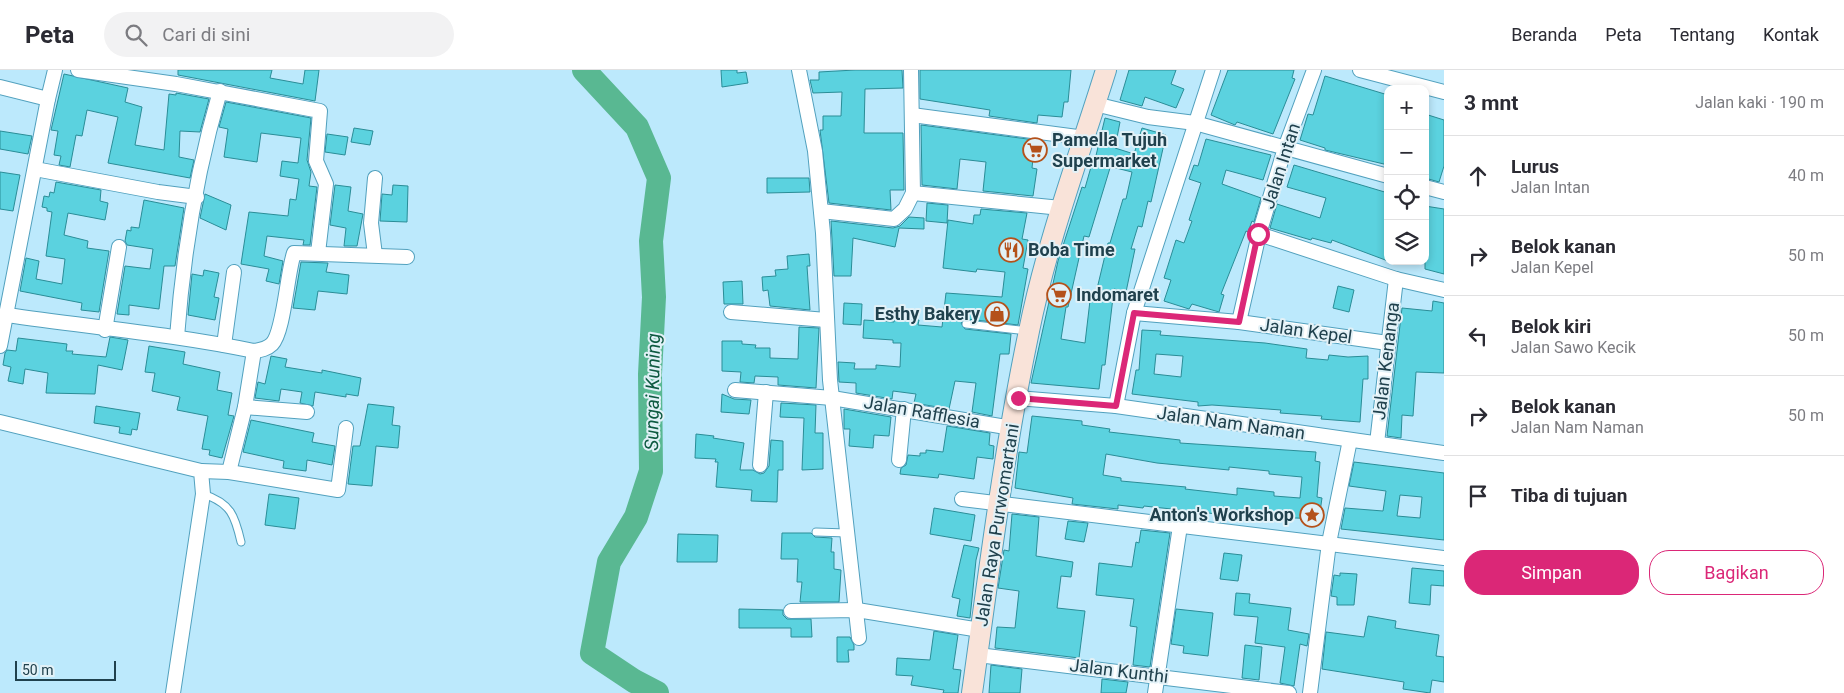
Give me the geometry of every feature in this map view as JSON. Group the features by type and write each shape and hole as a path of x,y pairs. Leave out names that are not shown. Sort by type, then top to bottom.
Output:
{"street":[{"path":"0,346 7,315 6,291 35,169 41,129 56,70"},
{"path":"78,70 220,91 320,111 316,161 326,184 318,253"},
{"path":"799,70 815,151 821,210 832,398 857,610 858,638"},
{"path":"821,210 894,219 905,209 913,193 911,70"},
{"name":"Jalan Raya Purwomartani","path":"972,693 980,630 1028,331 1061,208 1106,70"},
{"path":"1116,406 1134,313 1213,70"},
{"name":"Jalan Intan","path":"1239,322 1258,234 1285,148 1314,70"},
{"path":"1360,70 1376,72 1444,92"},
{"path":"0,87 48,99"},
{"path":"177,337 181,283 208,133 220,91"},
{"path":"1095,104 1148,117 1195,123 1384,175"},
{"path":"912,116 1085,138"},
{"path":"35,169 158,192 197,197"},
{"path":"374,178 371,223 375,256"},
{"path":"1429,187 1444,192"},
{"path":"913,193 1061,208"},
{"path":"1258,234 1396,279 1444,290"},
{"path":"105,330 119,247"},
{"path":"7,315 105,330 177,337 254,351 266,349 274,343 294,254 318,253 407,257"},
{"path":"224,345 234,272"},
{"name":"Jalan Kenanga","path":"1377,443 1396,279"},
{"path":"731,312 826,320"},
{"name":"Jalan Kepel","path":"1134,313 1239,322 1388,343"},
{"path":"229,472 245,407 254,351"},
{"name":"Jalan Rafflesia","path":"735,390 832,398 1012,428"},
{"path":"760,465 766,392"},
{"name":"Jalan Nam Naman","path":"1018,398 1116,406 1444,453"},
{"path":"245,407 307,412"},
{"path":"899,460 904,409"},
{"path":"0,422 201,470 229,472 338,490 346,428"},
{"path":"1310,693 1329,543 1350,440"},
{"path":"173,693 203,494 201,470"},
{"path":"962,499 1444,558"},
{"path":"1155,693 1180,526"},
{"path":"791,611 857,610 980,630"},
{"name":"Jalan Kunthi","path":"978,655 1157,675 1289,693"}],"lane":[{"path":"966,324 1028,331"},
{"path":"203,494 226,505 236,518 241,542"},
{"path":"816,532 847,533"}],"building":[{"path":"178,70 272,70 270,78 303,84 305,70 319,70 315,101 178,75"},
{"path":"721,70 737,70 737,73 746,72 748,83 722,87"},
{"path":"902,70 903,88 865,89 864,133 903,133 904,190 890,190 891,210 829,203 820,130 823,130 823,116 841,116 842,92 813,93 810,80 819,80 819,72"},
{"path":"920,70 1071,70 1068,102 1064,102 1062,117 1038,115 1037,123 989,116 990,110 920,99"},
{"path":"1129,70 1176,70 1171,84 1184,89 1176,108 1145,97 1142,106 1120,100"},
{"path":"1228,70 1294,70 1292,78 1295,79 1273,134 1237,122 1235,125 1211,115"},
{"path":"64,74 128,88 125,102 142,107 135,145 164,150 169,94 176,95 176,93 209,99 200,132 180,131 179,157 194,160 190,178 108,163 118,117 87,110 82,136 76,135 70,167 59,165 61,156 54,155 58,131 51,130"},
{"path":"1325,76 1384,94 1384,164 1325,150 1325,148 1300,140 1308,114 1313,115"},
{"path":"226,102 311,118 307,160 311,172 309,186 317,187 310,245 303,245 304,240 267,236 264,256 283,261 279,284 266,281 269,269 241,264 249,212 288,216 290,199 296,200 299,179 280,176 282,161 298,163 301,138 261,133 257,162 224,157 228,129 219,127"},
{"path":"1429,115 1444,120 1444,166 1439,182 1429,179"},
{"path":"1105,118 1120,122 1115,148 1134,154 1142,128 1166,135 1151,202 1148,201 1142,227 1138,226 1131,249 1135,249 1126,292 1114,289 1105,365 1102,365 1099,389 1031,383 1058,261 1082,187 1085,188 1091,167 1093,168","holes":["1110,168 1132,172 1126,199 1123,199 1110,243 1108,243 1096,293 1091,292 1085,343 1061,339 1066,307 1068,307 1084,236 1089,237"]},
{"path":"921,125 1035,140 1032,168 1037,169 1033,196 983,191 986,162 960,159 957,189 922,185"},
{"path":"354,128 373,131 370,145 351,142"},
{"path":"0,131 32,136 28,154 0,149"},
{"path":"327,134 348,137 345,155 325,152"},
{"path":"1206,139 1271,155 1263,180 1226,170 1222,184 1261,198 1254,222 1252,221 1248,232 1246,231 1221,294 1224,295 1219,312 1192,304 1189,309 1164,301 1171,280 1164,278 1176,240 1184,243 1192,221 1189,220 1201,183 1189,179 1194,165 1198,166"},
{"path":"1294,165 1384,192 1384,260 1332,240 1331,243 1312,238 1311,240 1270,228 1277,204 1320,218 1326,198 1287,187"},
{"path":"0,172 20,175 13,211 0,209"},
{"path":"767,178 809,178 810,192 767,193"},
{"path":"56,182 101,190 100,201 108,203 105,220 68,213 64,235 88,241 87,248 109,251 99,312 81,310 82,303 20,291 26,258 39,261 36,279 62,284 65,259 46,256 52,212 42,207 44,196 49,197 50,192 54,193"},
{"path":"335,185 351,187 348,211 363,214 357,246 344,246 346,228 330,225"},
{"path":"393,185 408,186 407,222 380,221 382,194 392,195"},
{"path":"205,194 231,205 226,230 200,218"},
{"path":"144,200 184,208 175,266 164,266 159,309 129,305 129,315 117,314 125,266 150,269 153,249 127,245 125,241 127,230 131,231 131,227 139,228"},
{"path":"927,203 948,205 947,223 926,221"},
{"path":"1429,207 1444,209 1444,274 1425,269 1425,265 1429,265"},
{"path":"981,209 1027,213 1022,239 1028,240 1023,268 1028,269 1018,325 967,319 961,323 965,329 1011,334 1009,354 1000,354 992,416 972,412 976,383 955,381 949,409 914,403 916,394 893,391 892,399 856,393 856,383 839,382 838,362 855,363 854,369 876,369 876,365 900,367 901,343 893,343 893,340 863,338 864,320 894,322 895,318 919,320 918,325 942,327 946,293 1002,297 1005,272 977,269 976,272 943,268 948,220 973,224 974,215 980,215"},
{"path":"909,217 924,218 924,229 899,228 895,247 853,238 851,276 834,276 831,221 893,228 900,226"},
{"path":"809,254 810,266 807,266 810,310 770,306 768,290 763,291 762,277 776,276 775,270 788,269 787,256"},
{"path":"301,262 328,263 326,272 349,275 347,294 318,291 315,310 293,308"},
{"path":"204,270 219,273 214,297 219,298 215,320 188,315 192,274 203,276"},
{"path":"742,281 743,304 724,304 723,282"},
{"path":"1338,286 1354,290 1349,312 1333,308"},
{"path":"1433,301 1444,303 1444,373 1416,372 1413,416 1402,415 1401,438 1387,436 1402,308 1432,311"},
{"path":"844,303 862,304 861,325 843,324"},
{"path":"799,327 819,328 816,388 778,385 778,377 755,376 754,383 740,382 741,372 722,371 722,341 742,341 742,344 756,345 755,348 770,348 770,358 798,359"},
{"path":"1142,330 1161,331 1160,335 1265,343 1307,349 1306,358 1328,360 1329,355 1348,357 1368,356 1368,379 1363,379 1360,422 1321,419 1322,416 1280,413 1281,410 1212,405 1198,406 1198,402 1132,394 1136,370 1139,370","holes":["1156,354 1183,356 1181,377 1154,374"]},
{"path":"110,337 128,340 122,370 98,365 95,394 46,393 48,373 25,369 23,384 8,381 11,367 3,365 5,353 7,350 16,351 18,338 67,344 66,351 73,351 72,354 106,357"},
{"path":"149,346 185,352 183,364 220,372 217,390 232,393 228,415 234,416 222,458 209,455 210,450 202,449 208,416 177,410 180,397 152,391 155,373 145,372"},
{"path":"271,356 287,359 285,367 322,373 322,370 361,378 358,396 346,394 346,397 315,392 313,406 300,403 302,392 281,389 279,401 255,398 258,382 265,384"},
{"path":"722,394 734,399 751,400 749,414 721,412"},
{"path":"781,403 816,405 815,433 823,433 823,469 802,470 804,418 780,417"},
{"path":"368,404 394,407 392,425 400,426 398,448 376,446 372,486 348,484 353,446 360,446"},
{"path":"96,406 140,413 137,430 132,429 131,435 119,433 120,427 94,423"},
{"path":"844,409 891,417 889,436 874,435 873,448 849,446 850,429 844,429"},
{"path":"1032,416 1082,421 1082,425 1110,429 1109,432 1180,440 1180,443 1316,452 1315,461 1320,462 1317,497 1322,498 1319,519 1226,515 1144,506 1143,508 1118,505 1118,509 1072,504 1073,498 1015,488 1019,452 1027,453","holes":["1106,454 1157,463 1229,470 1229,467 1269,471 1269,474 1302,477 1300,498 1274,496 1274,492 1237,488 1237,495 1185,489 1186,487 1121,481 1121,478 1103,475"]},
{"path":"251,420 314,433 312,442 335,446 332,465 307,460 306,471 283,468 284,461 243,452"},
{"path":"947,426 990,433 989,445 994,446 993,459 977,457 974,479 939,474 938,478 900,474 901,468 906,465 908,455 920,456 920,453 926,453 926,450 943,452"},
{"path":"696,434 744,443 740,470 753,470 760,474 764,473 769,466 771,440 783,441 783,470 778,470 777,502 751,501 752,490 716,487 718,462 715,462 716,459 695,458"},
{"path":"1354,462 1444,473 1444,540 1341,529 1345,508 1383,511 1386,491 1349,486","holes":["1400,495 1422,497 1420,518 1397,516"]},
{"path":"269,494 299,498 295,529 265,525"},
{"path":"934,508 975,515 971,541 930,534"},
{"path":"1012,514 1039,517 1036,556 1073,562 1071,577 1061,576 1057,608 1085,611 1079,658 995,648 997,627 1015,628 1019,591 998,588 1004,550 1009,551"},
{"path":"1068,521 1088,523 1084,542 1065,539"},
{"path":"1141,530 1170,533 1150,667 1133,665 1137,627 1130,626 1134,599 1096,595 1099,563 1132,567 1136,542 1139,543"},
{"path":"782,533 811,533 815,537 832,538 831,552 834,552 834,569 841,570 839,602 800,602 802,582 797,582 798,559 781,559"},
{"path":"678,534 718,535 717,562 677,562"},
{"path":"964,545 979,548 970,618 957,616 960,599 952,597"},
{"path":"1224,553 1242,555 1238,581 1220,579"},
{"path":"1412,568 1444,571 1444,586 1431,585 1430,605 1409,603"},
{"path":"1340,573 1357,574 1354,605 1337,605 1337,597 1331,596 1334,575 1340,576"},
{"path":"1236,593 1250,594 1249,603 1291,608 1288,630 1309,634 1307,646 1300,644 1294,686 1280,683 1285,647 1255,643 1258,617 1234,615"},
{"path":"739,609 783,610 783,615 787,619 811,619 812,637 791,637 791,628 739,628"},
{"path":"1176,609 1213,613 1208,656 1183,653 1184,646 1171,644"},
{"path":"1368,616 1396,621 1395,628 1439,635 1436,656 1444,657 1444,682 1432,680 1430,693 1403,689 1404,682 1322,669 1326,632 1364,637"},
{"path":"934,631 958,635 953,669 961,670 958,693 943,693 944,690 911,685 913,676 896,675 897,658 930,660"},
{"path":"837,637 850,637 854,645 854,650 848,650 849,662 837,662"},
{"path":"1245,645 1262,647 1259,680 1242,678"},
{"path":"991,665 1022,669 1020,693 989,693"},
{"path":"1102,679 1128,682 1126,693 1101,693"}],"waterway":[{"name":"Sungai Kuning","path":"584,70 637,127 659,178 651,241 654,297 650,374 651,471 636,517 609,562 592,653 634,681 657,693"}],"place":[{"name":"Pamella Tujuh Supermarket","path":"1035,150"},
{"name":"Boba Time","path":"1011,250"},
{"name":"Indomaret","path":"1059,295"},
{"name":"Esthy Bakery","path":"997,314"},
{"name":"Anton's Workshop","path":"1312,515"}],"route":[{"path":"1018,398 1116,406 1134,313 1239,322 1258,234"}]}
